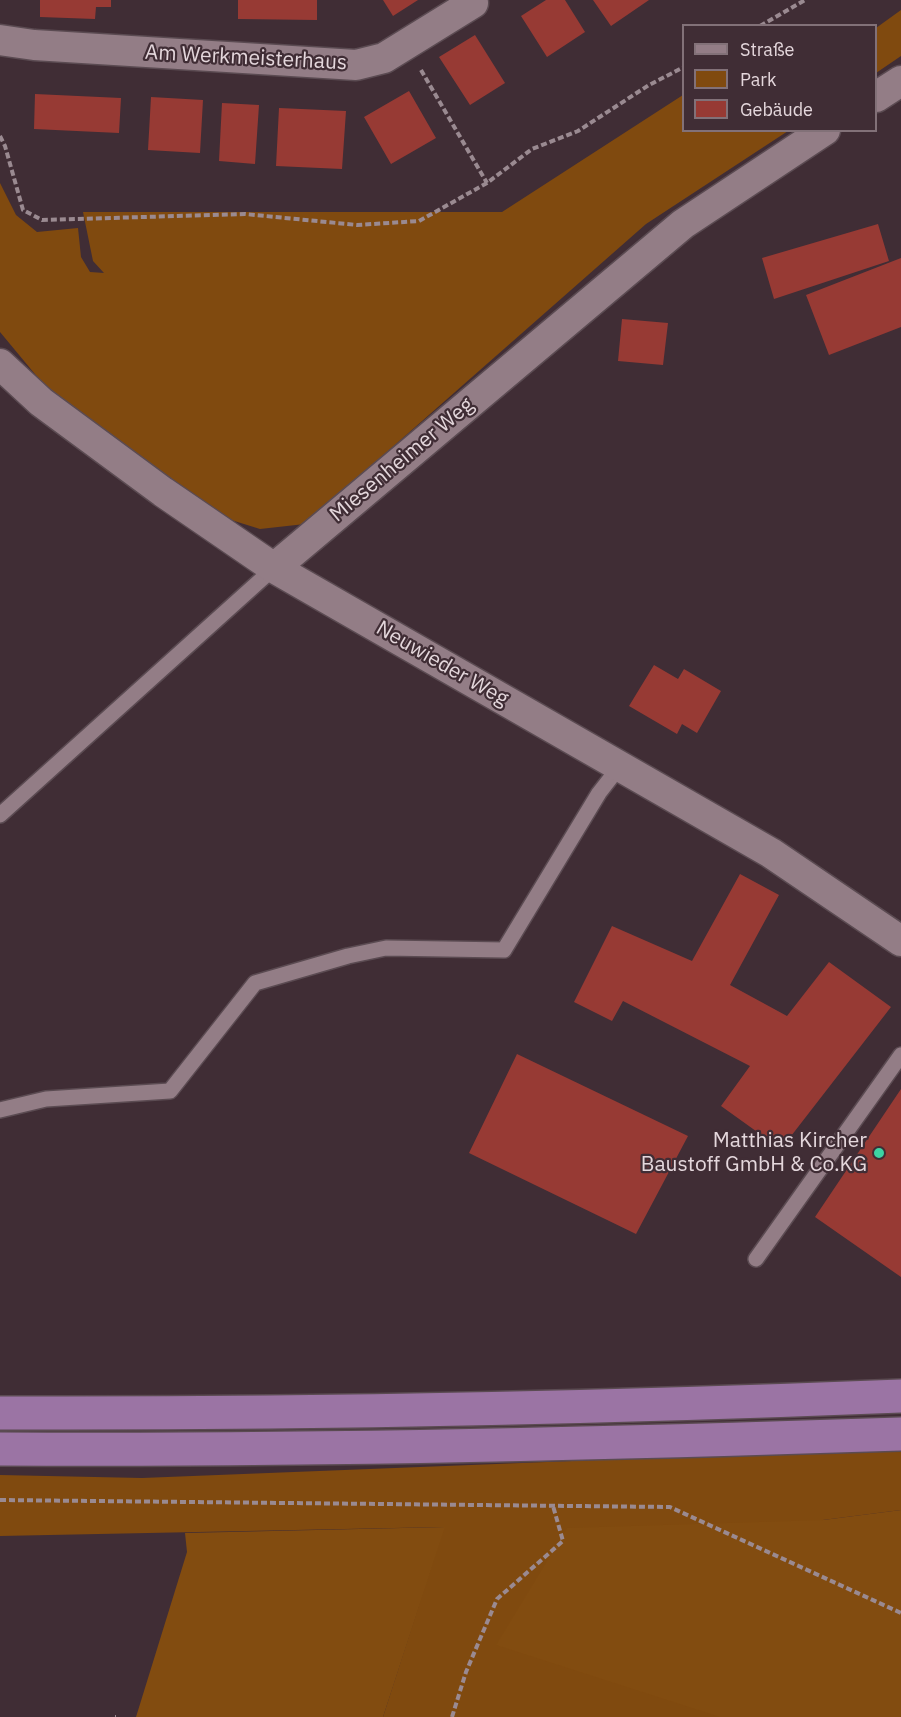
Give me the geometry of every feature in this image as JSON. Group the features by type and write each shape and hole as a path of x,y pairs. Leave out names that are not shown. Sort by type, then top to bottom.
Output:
{"highway":[{"path":"0,1413 223,1414 628,1407 901,1396"},
{"path":"0,1449 649,1442 901,1434"}],"street":[{"name":"Am Werkmeisterhaus","path":"0,40 34,45 356,64 384,58 474,1"},
{"path":"877,96 901,81"},
{"name":"Miesenheimer Weg","path":"274,568 683,224 822,132"},
{"name":"Neuwieder Weg","path":"0,363 41,402 163,492 274,568 771,853 901,941"}],"lane":[{"name":"Miesenheimer Weg","path":"0,815 274,568"},
{"path":"0,1110 46,1099 170,1090 255,983 386,948 504,950 599,793 620,766"},
{"path":"756,1259 901,1055"}],"path":[{"path":"763,24 805,0"},
{"path":"406,43 487,183"},
{"path":"0,136 5,146 23,210 42,220 245,214 357,225 419,221 487,183 532,148 578,131 650,85 682,68"},
{"path":"0,1500 670,1507 901,1613"},
{"path":"452,1717 466,1672 497,1599 563,1541 553,1506"}],"green space":[{"path":"901,10 901,56 877,72 877,27"},
{"path":"682,96 682,132 786,132 646,224 305,524 260,529 212,514 49,391 0,332 0,183 16,215 37,232 78,228 81,257 90,272 104,273 93,261 83,212 502,212"},
{"path":"901,1448 901,1510 823,1520 720,1717 383,1717 444,1527 0,1536 0,1475 142,1478"}],"shaded area":[{"path":"901,1510 901,1717 720,1717 496,1645 567,1528 823,1520"},
{"path":"445,1527 383,1717 136,1717 187,1552 185,1533"}],"building":[{"path":"40,0 111,0 111,7 96,7 95,19 40,17"},
{"path":"238,0 317,0 317,20 238,19"},
{"path":"383,0 418,0 393,16"},
{"path":"546,0 565,0 585,32 547,57 521,16"},
{"path":"593,0 649,0 611,26"},
{"path":"475,35 505,83 470,105 439,57"},
{"path":"409,91 436,138 391,164 364,117"},
{"path":"35,94 121,98 119,133 34,129"},
{"path":"151,97 203,100 200,153 148,150"},
{"path":"222,103 259,105 255,164 219,161"},
{"path":"279,108 346,111 342,169 276,166"},
{"path":"878,224 889,261 774,299 762,258"},
{"path":"901,258 901,327 829,355 806,295"},
{"path":"622,319 668,323 663,365 618,361"},
{"path":"654,665 678,679 684,669 721,691 697,733 682,724 677,734 629,706"},
{"path":"740,874 779,895 730,985 787,1016 829,962 891,1007 781,1149 721,1106 750,1066 623,1001 612,1021 574,1002 612,926 692,961"},
{"path":"517,1054 688,1136 636,1234 469,1153"},
{"name":"Matthias Kircher Baustoff GmbH & Co.KG","path":"901,1089 901,1277 815,1217"}],"place":[{"name":"Matthias Kircher Baustoff GmbH & Co.KG","path":"879,1153"}]}
